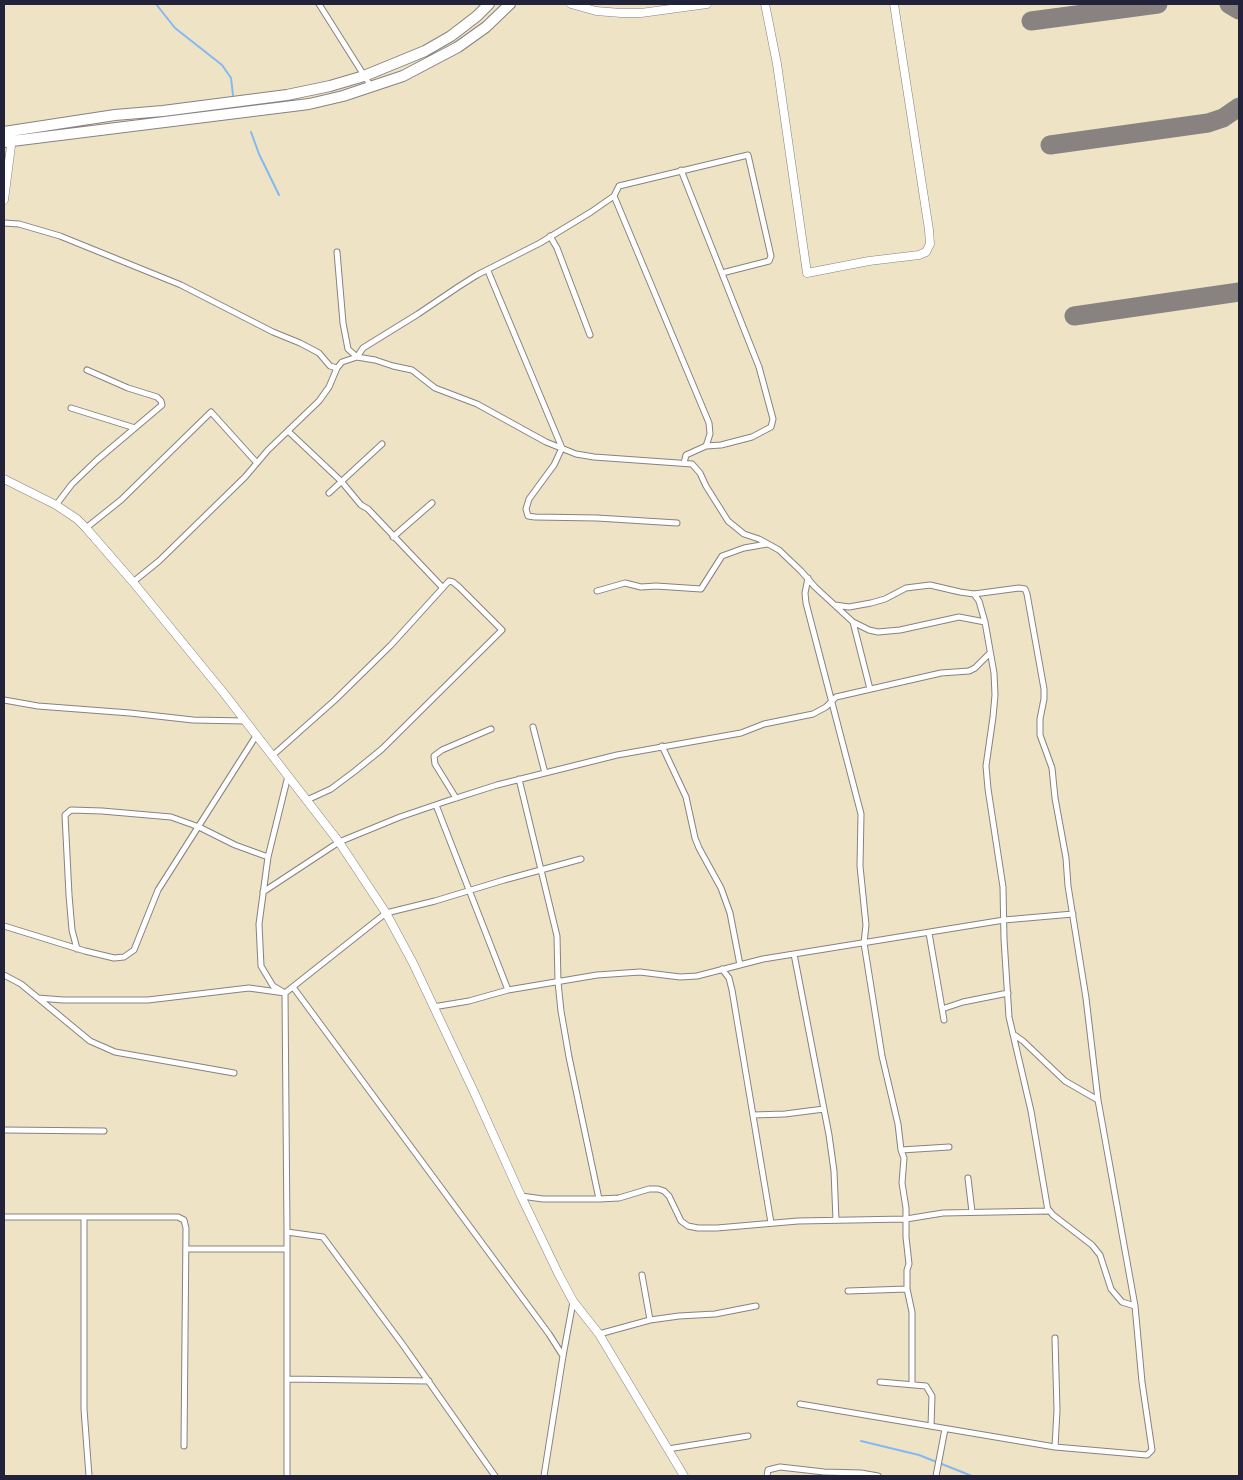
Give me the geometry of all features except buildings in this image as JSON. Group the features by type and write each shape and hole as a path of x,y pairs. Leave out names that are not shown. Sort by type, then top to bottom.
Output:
{"highway":[{"path":"8,136 115,115 163,111 287,95 330,86 364,76 426,51 451,36 489,4"},
{"path":"8,136 309,104 342,96 372,88 403,76 458,47 486,27 510,4"}],"main road":[{"path":"571,4 596,11 621,13 649,12 708,4"},
{"path":"765,4 777,64 808,273 869,261 919,255 926,252 930,244 894,4"},
{"path":"4,200 8,136"},
{"path":"4,479 56,505 86,528 133,582 340,842 386,913 413,963 521,1196 573,1300 598,1334 684,1476"}],"street":[{"path":"319,4 372,88"},
{"path":"357,357 363,348 464,283 540,244 591,212 614,196 619,186 748,155 770,256 769,261 722,273"},
{"path":"682,170 759,367 772,410 773,423 771,427 752,437 721,445 706,446 686,455 684,463"},
{"path":"614,196 709,423 710,434 706,446"},
{"path":"4,223 19,224 60,236 181,285 319,353 330,366 337,368"},
{"path":"550,236 557,248 590,335"},
{"path":"336,252 343,323 348,349 357,357"},
{"path":"488,271 562,448 554,465 529,499 526,509 528,516 676,523"},
{"path":"133,582 159,561 319,401 329,387 337,368 342,362 357,357 412,370 436,388 477,404 546,442 576,454 692,464 696,467 728,521 744,534 779,550 808,578 814,587 853,622 869,630 878,632 900,630 958,617 985,622"},
{"path":"56,505 72,484 160,406 161,401 157,397 128,388 87,370"},
{"path":"71,408 135,428"},
{"path":"86,528 120,500 211,412 257,463"},
{"path":"288,431 341,481 442,587"},
{"path":"329,492 382,444"},
{"path":"393,537 432,503"},
{"path":"597,591 625,583 641,587 656,586 700,589 722,556 744,548 768,544"},
{"path":"808,578 805,593 806,603 861,814 860,866 866,925 864,943 882,1056 898,1124 904,1163 902,1183 909,1264 907,1270 907,1289 912,1312 912,1384"},
{"path":"272,756 335,700 449,581 453,582 502,630 382,749 331,789 307,800"},
{"path":"800,1404 1055,1447 1147,1455 1152,1450 1142,1382 1135,1306 1098,1100 1052,768 1040,734 1044,689 1027,594 1025,589 1019,588 974,594 930,585 906,588 885,599 871,603 849,607 835,605"},
{"path":"521,1196 543,1199 619,1198 649,1189 658,1189 664,1191 669,1196 681,1221 688,1226 698,1228 836,1220 906,1219 944,1213 1048,1211 1031,1111 1009,1017 1003,887 986,766 995,695 994,673 985,622 979,602 974,594"},
{"path":"853,622 870,689"},
{"path":"263,892 340,842 456,798 617,755 741,732 764,724 813,714 826,707 836,697 941,674 969,671 975,668 990,653"},
{"path":"4,700 38,706 193,720 245,721"},
{"path":"456,798 435,764 434,756 442,750 491,728"},
{"path":"533,728 545,773"},
{"path":"4,926 77,949 114,958 124,957 134,950 158,890 256,736"},
{"path":"662,746 686,797 699,848 721,888 730,913 740,965"},
{"path":"285,993 273,986 261,966 258,924 268,857 288,776"},
{"path":"519,780 557,936 558,982 569,1057 599,1199"},
{"path":"436,805 508,990"},
{"path":"77,949 71,921 65,815 71,810 102,810 170,818 199,827 235,845 268,857"},
{"path":"38,998 63,1000 148,1000 249,988 285,993 386,913 436,901 581,859"},
{"path":"433,1008 469,1001 508,990 597,975 640,972 664,976 697,976 763,959 1004,920 1073,914"},
{"path":"929,933 944,1020"},
{"path":"794,954 834,1170 836,1220"},
{"path":"722,969 729,978 732,990 771,1223"},
{"path":"4,975 21,984 90,1042 116,1052 234,1073"},
{"path":"293,987 563,1356"},
{"path":"285,993 287,1476"},
{"path":"942,1009 963,1002 1008,993"},
{"path":"1012,1034 1023,1041 1065,1081 1098,1100"},
{"path":"753,1115 785,1114 824,1109"},
{"path":"4,1130 104,1131"},
{"path":"901,1150 949,1147"},
{"path":"968,1178 972,1212"},
{"path":"1047,1206 1054,1216 1092,1245 1100,1255 1111,1289 1122,1302 1135,1306"},
{"path":"4,1217 178,1217 184,1220 186,1228 184,1446"},
{"path":"84,1218 84,1409 89,1476"},
{"path":"287,1232 323,1237 429,1381 495,1476"},
{"path":"186,1249 287,1249"},
{"path":"642,1275 650,1320"},
{"path":"848,1292 907,1289"},
{"path":"544,1476 573,1300"},
{"path":"598,1334 650,1320 693,1314 715,1314 756,1306"},
{"path":"1055,1338 1057,1410 1055,1447"},
{"path":"288,1380 429,1381"},
{"path":"880,1382 926,1386 932,1396 931,1426"},
{"path":"936,1476 945,1429"},
{"path":"668,1449 748,1436"},
{"path":"767,1476 768,1470 780,1467 878,1476"}],"waterway":[{"path":"156,4 175,28 222,65 231,78 233,95"},
{"path":"251,132 259,154 279,195"},
{"path":"861,1441 919,1455 972,1476"}],"taxiway":[{"path":"1031,21 1158,4"},
{"path":"1229,4 1239,10"},
{"path":"1050,145 1208,123 1223,118 1239,107"},
{"path":"1074,316 1239,292"}]}
